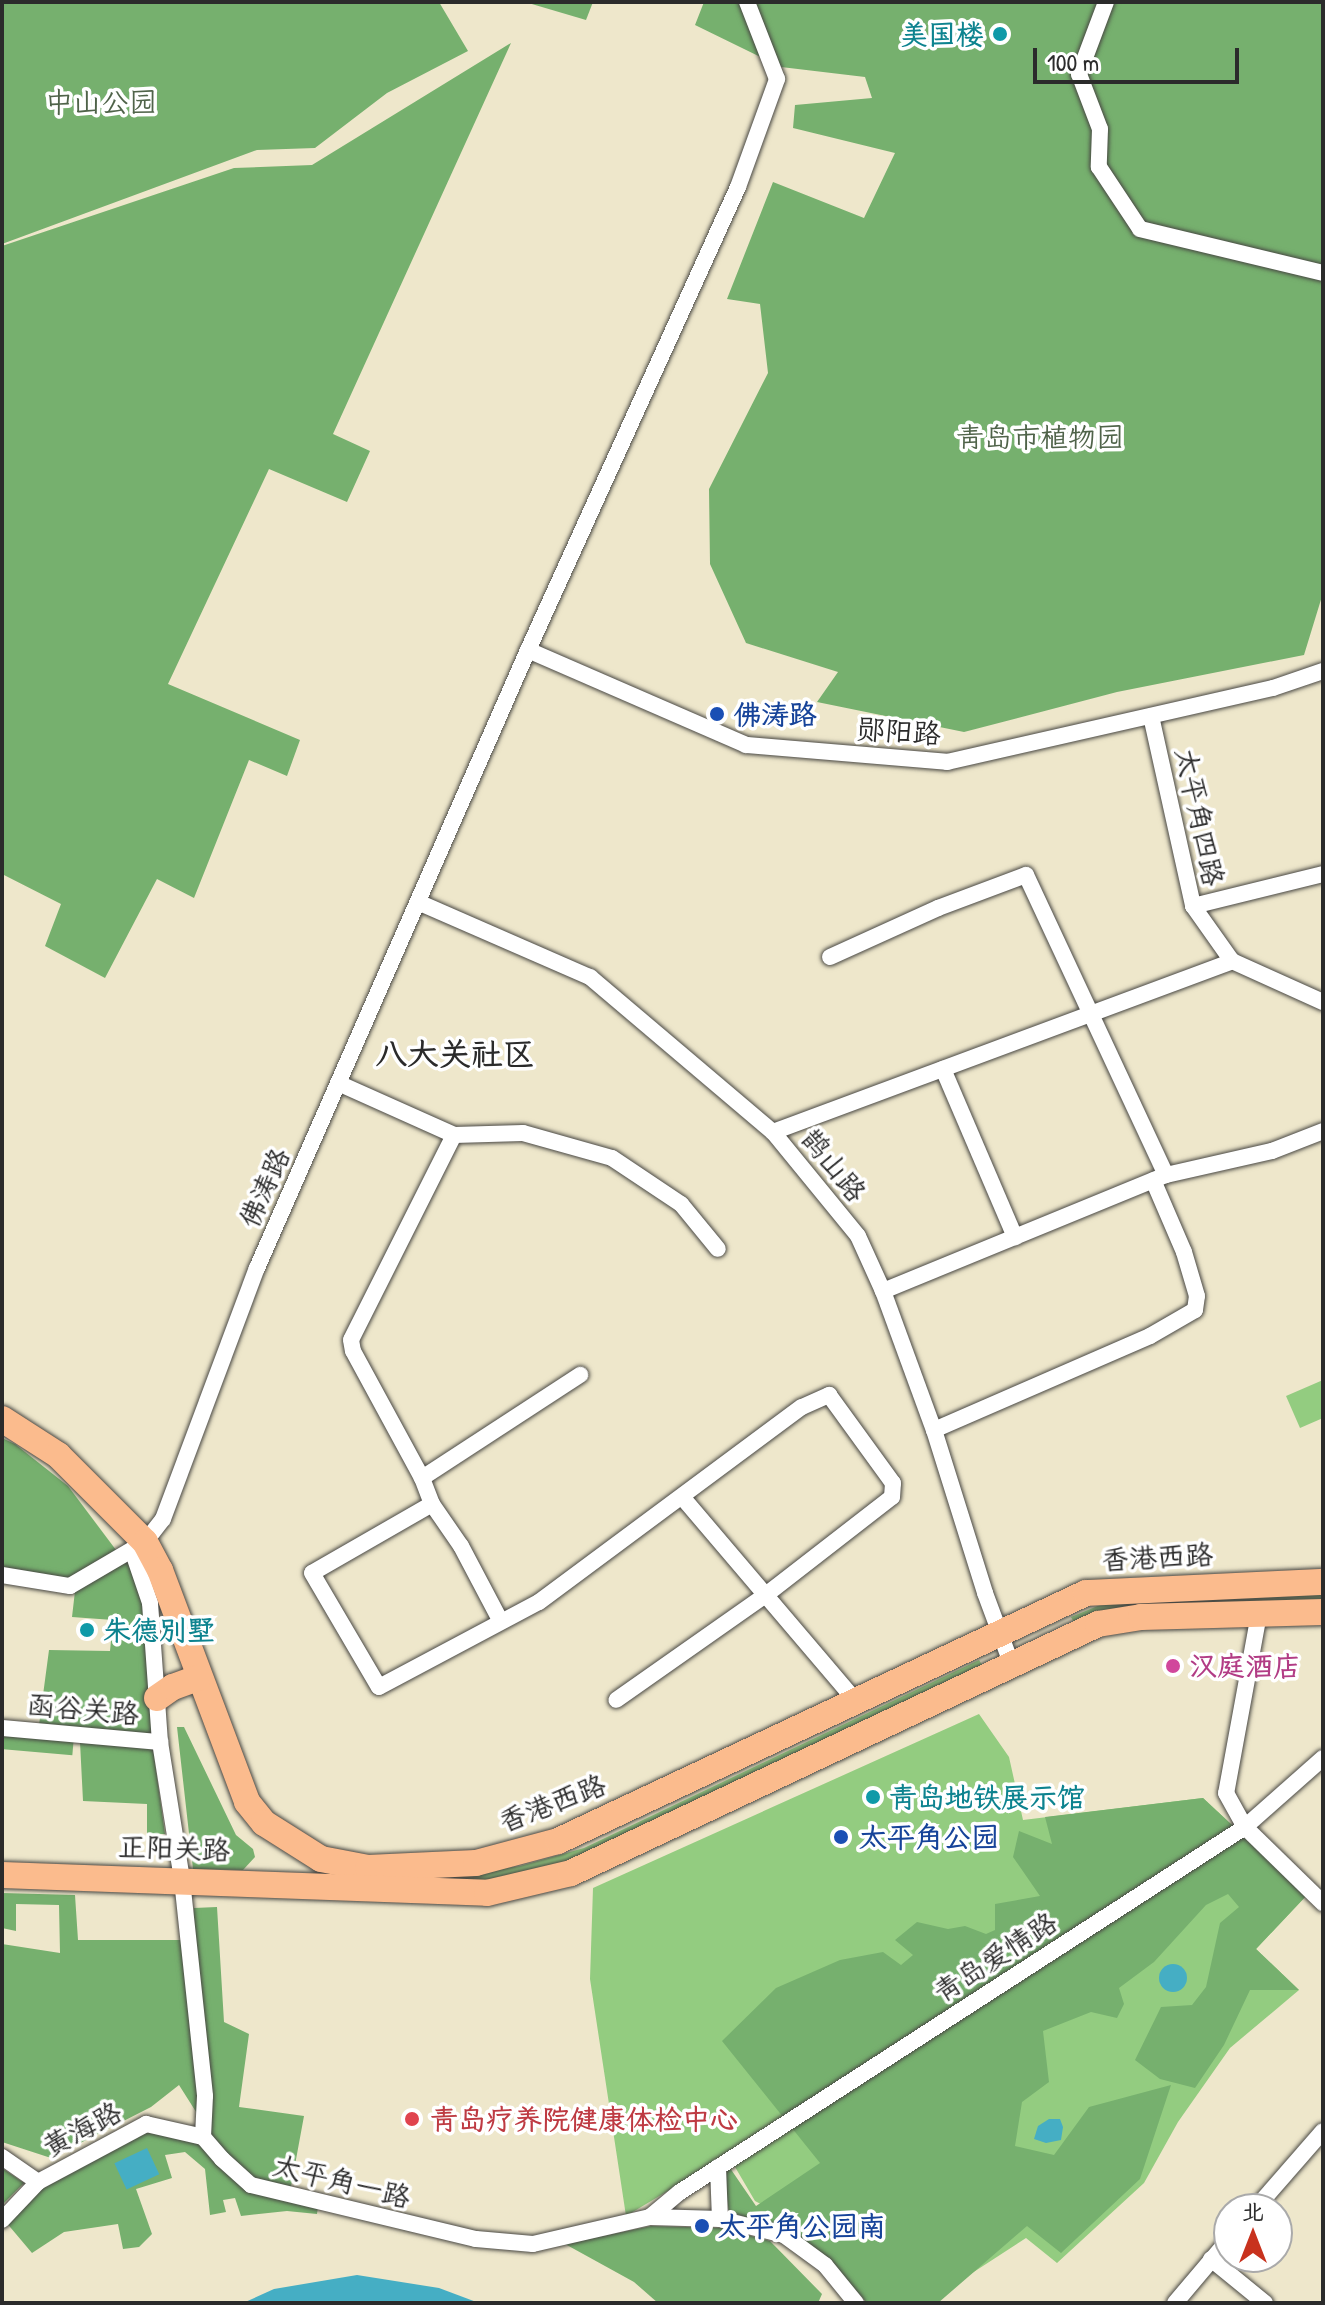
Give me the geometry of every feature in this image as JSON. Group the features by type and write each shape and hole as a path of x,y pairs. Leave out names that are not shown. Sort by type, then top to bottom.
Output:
{"main road":[{"name":"香港西路","path":"2,1419 58,1455 160,1570 247,1802 264,1823 321,1859 368,1868 476,1863 558,1841 1086,1593 1323,1582"},
{"path":"1011,1663 1098,1624 1141,1617 1323,1612"},
{"name":"正阳关路","path":"2,1875 487,1893 571,1873 1011,1663"},
{"path":"157,1698 173,1687 198,1678"}],"street":[{"name":"佛涛路","path":"139,1546 163,1519 257,1268 528,650 738,187 777,79 747,2"},
{"path":"1106,2 1079,74 1100,129 1099,167 1140,229 1323,273"},
{"name":"郧阳路","path":"528,650 746,745 947,762 1273,688 1323,671"},
{"name":"太平角四路","path":"1151,716 1193,906 1232,961"},
{"path":"1193,906 1323,874"},
{"path":"830,957 938,908 1026,875 1092,1013 1159,1178 1197,1296 1195,1310 1150,1336 934,1430"},
{"name":"鹊山路","path":"418,902 590,977 773,1132 858,1236 883,1291 934,1430 1011,1663"},
{"path":"773,1132 1232,961 1323,1002"},
{"path":"943,1069 1015,1237"},
{"path":"338,1083 454,1135 523,1133 612,1158 681,1204 718,1249"},
{"path":"883,1291 1159,1178 1272,1151 1323,1131"},
{"path":"454,1135 351,1340 353,1351 422,1478 432,1504 461,1546 500,1620"},
{"path":"422,1478 580,1375"},
{"path":"432,1504 312,1573 379,1687 500,1620 539,1602 802,1407 829,1395 893,1483 892,1497 767,1594 616,1700"},
{"path":"683,1498 856,1701"},
{"path":"2,1575 70,1586 139,1546 150,1603 160,1742 182,1880 205,2096 203,2137"},
{"path":"1259,1614 1226,1793 1245,1827 1323,1903"},
{"name":"函谷关路","path":"2,1728 160,1742"},
{"name":"青岛爱情路","path":"650,2217 718,2167 1245,1827 1323,1758"},
{"name":"黄海路","path":"2,2220 38,2182 146,2124 203,2137"},
{"path":"1269,2193 1323,2131"},
{"name":"太平角一路","path":"203,2137 251,2185 476,2239 533,2244 650,2217 720,2219 784,2235 825,2265 856,2303"},
{"path":"2,2157 38,2182"},
{"path":"718,2167 720,2219"},
{"path":"1175,2303 1211,2259 1265,2303"}],"green space":[{"name":"中山公园","path":"2,2 439,2 468,51 387,93 315,148 257,150 2,244"},
{"path":"525,2 593,2 586,20"},
{"name":"青岛市植物园","path":"704,2 1323,2 1323,593 1304,655 1117,692 964,732 817,702 838,672 746,643 710,564 709,489 768,373 760,304 727,299 773,182 864,218 895,153 793,128 795,105 872,98 865,77 781,67 695,25"},
{"path":"511,43 333,434 370,451 347,502 269,469 168,684 300,740 287,776 249,760 194,898 157,879 105,978 45,946 61,904 2,874 2,246 234,168 312,165"},
{"path":"1323,1380 1323,1418 1300,1428 1286,1396"},
{"path":"2,1438 15,1444 68,1486 119,1554 67,1580 2,1569"},
{"path":"128,1561 148,1611 155,1737 39,1725 49,1650 110,1651 113,1620 72,1617 75,1591"},
{"path":"1323,1594 1323,1604 1075,1624 1071,1617 1105,1603"},
{"path":"979,1660 984,1668 588,1856 522,1875 456,1885 406,1876 456,1875 520,1866 584,1848"},
{"name":"太平角公园","path":"979,1714 1009,1757 1023,1820 1203,1798 1307,1895 1256,1949 1299,1990 1230,2048 1178,2122 1144,2183 1057,2263 1026,2238 926,2303 874,2303 805,2227 755,2201 728,2155 626,2216 590,1979 593,1888"},
{"path":"177,1727 184,1727 236,1835 253,1849 255,1857 243,1870 193,1869"},
{"path":"2,1733 74,1739 72,1755 2,1749"},
{"path":"80,1742 153,1748 165,1834 147,1834 147,1804 83,1801"},
{"path":"1203,1798 1307,1895 1256,1949 1299,1990 1250,1990 1224,2045 1195,2088 1160,2079 1135,2060 1161,2007 1192,2005 1206,1987 1220,1923 1239,1907 1228,1894 1206,1905 1154,1962 1119,1988 1124,2004 1117,2018 1091,2012 1043,2031 1049,2082 1022,2102 1015,2146 1054,2155 1089,2107 1171,2085 1140,2179 1061,2253 1027,2226 938,2303 867,2303 832,2263 792,2231 729,2212 723,2173 730,2168 756,2206 820,2163 722,2041 776,1988 840,1960 883,1952 901,1965 913,1955 895,1940 917,1922 948,1929 965,1926 986,1934 995,1930 995,1904 1040,1896 1013,1857 1019,1831 1052,1844 1045,1817"},
{"path":"2,1893 75,1895 78,1940 192,1940 194,1908 217,1907 224,2022 249,2034 239,2107 304,2116 290,2192 252,2180 224,2156 179,2085 151,2107 51,2158 2,2142 2,1944 60,1953 59,1905 16,1904 16,1931 2,1928"},
{"path":"146,2127 201,2139 247,2186 318,2207 317,2214 287,2211 241,2216 235,2198 223,2200 226,2212 210,2215 205,2169 185,2152 165,2155 172,2178 136,2189 152,2234 139,2247 123,2249 118,2224 64,2232 32,2253 5,2221 40,2184"},
{"path":"2,2168 24,2183 2,2205"},
{"path":"651,2226 722,2228 770,2241 822,2294 818,2303 658,2303 634,2282 565,2244"}],"water":[{"path":"1173,1964 1183,1968 1187,1978 1183,1988 1173,1992 1163,1988 1159,1978 1163,1968"},
{"path":"1049,2119 1060,2119 1063,2127 1061,2140 1046,2143 1034,2139 1038,2126"},
{"path":"147,2148 159,2174 127,2189 114,2163"},
{"path":"357,2275 439,2288 479,2303 243,2303 274,2289"}],"place":[{"name":"美国楼","path":"1000,34"},
{"name":"佛涛路","path":"717,714"},
{"name":"朱德别墅","path":"87,1630"},
{"name":"汉庭酒店","path":"1173,1666"},
{"name":"青岛地铁展示馆","path":"873,1797"},
{"name":"太平角公园","path":"841,1837"},
{"name":"青岛疗养院健康体检中心","path":"412,2119"},
{"name":"太平角公园南","path":"702,2226"}],"district":[{"name":"八大关社区","path":"455,1054"}]}
